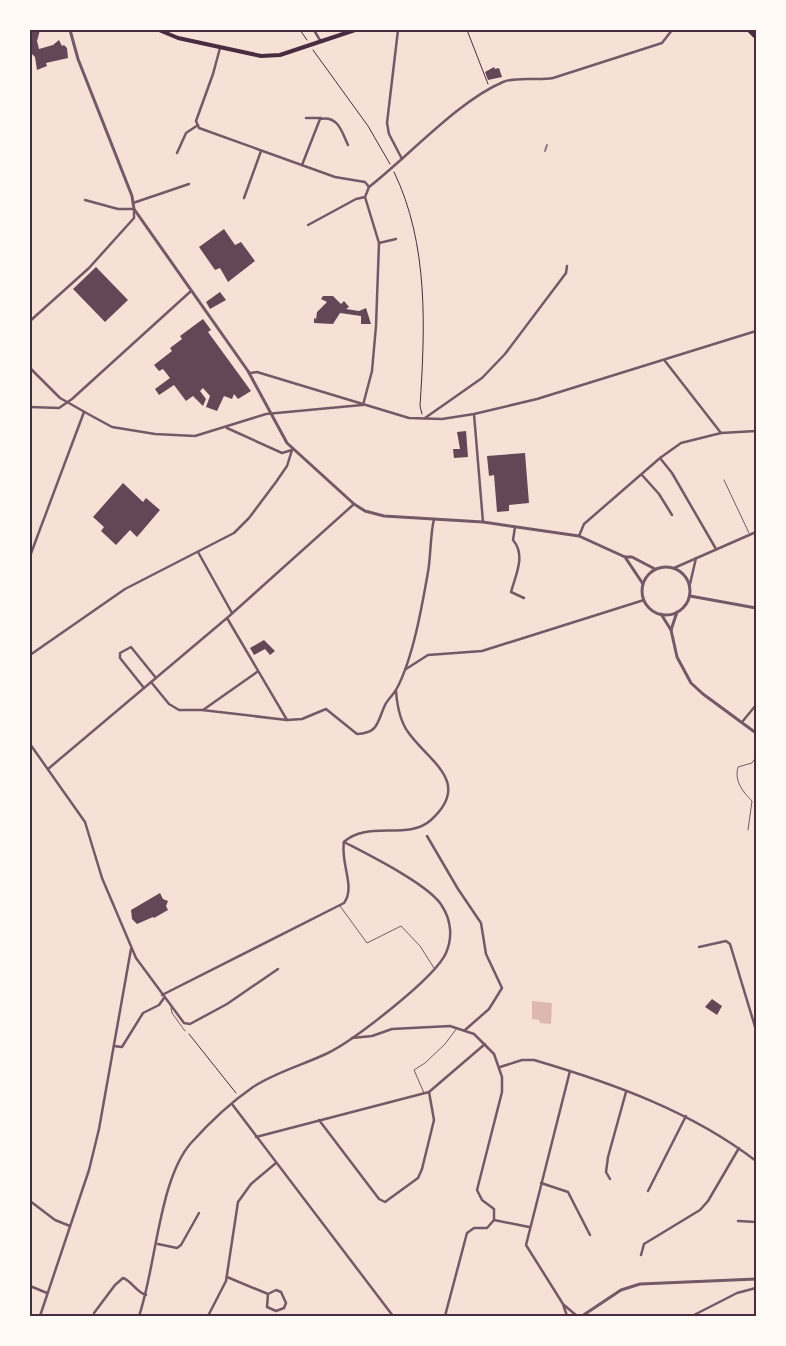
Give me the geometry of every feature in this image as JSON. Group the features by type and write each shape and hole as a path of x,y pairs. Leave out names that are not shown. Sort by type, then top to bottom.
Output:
{"highway":[{"path":"749,30 756,37"}],"main road":[{"path":"159,30 178,38 261,56 280,55 355,30"}],"street":[{"path":"30,321 100,257 134,218 133,203 97,103 78,59 70,30"},
{"path":"314,30 321,42"},
{"path":"398,30 387,122 389,134 402,159"},
{"path":"363,405 375,349 379,243 366,197 369,187 454,114 504,82 539,81 553,78 662,43 672,30"},
{"path":"220,46 213,74 196,121 199,128 335,178 356,179 365,182 369,187"},
{"path":"306,118 331,118 335,121 348,146"},
{"path":"301,166 318,122 322,118"},
{"path":"177,153 186,133 198,125"},
{"path":"244,198 261,151"},
{"path":"133,203 188,184"},
{"path":"308,225 356,199 366,197"},
{"path":"85,200 118,210 134,209"},
{"path":"134,209 250,373 292,450 354,504 373,514 405,518 483,522 579,536 625,557 632,557 655,569"},
{"path":"379,243 396,239"},
{"path":"422,419 482,378 505,354 566,273 567,266"},
{"path":"30,407 59,408 191,291"},
{"path":"250,373 257,372 363,405 422,419 442,419 537,400 756,331"},
{"path":"665,361 721,433"},
{"path":"30,368 66,402 112,427 179,436 195,436 271,413 363,405"},
{"path":"30,556 84,412"},
{"path":"474,414 483,522"},
{"path":"226,427 282,453 292,450"},
{"path":"579,536 584,524 660,458 681,443 721,433 756,432"},
{"path":"30,655 124,590 234,533 245,523 287,466 292,450"},
{"path":"660,458 672,473 716,549"},
{"path":"642,474 659,494 672,515"},
{"path":"48,768 227,618 354,504"},
{"path":"151,682 169,704 179,710 202,710 286,720 302,719 326,709 357,734 368,734 375,729 386,702 396,690 404,670 420,614 429,570 432,519"},
{"path":"515,527 513,540 520,558 511,592 524,598"},
{"path":"674,568 756,532"},
{"path":"198,552 232,613"},
{"path":"625,557 643,584 644,600 654,612 661,614 677,612 683,608 690,596 690,584 696,558"},
{"path":"643,584 648,575 655,569 665,566 674,568 686,577 690,584"},
{"path":"690,596 756,608"},
{"path":"404,670 428,655 482,650 644,600"},
{"path":"671,630 677,612"},
{"path":"661,614 671,630 677,657 691,683 705,696 756,733"},
{"path":"227,618 286,720"},
{"path":"144,688 120,658 120,653 131,647 156,678"},
{"path":"202,710 257,672"},
{"path":"114,1046 122,1047 143,1013 159,1004 163,997 340,906 349,897 350,891 342,852 344,842 352,835 408,829 430,822 443,808 448,792 447,779 443,770 407,731 397,704 396,690"},
{"path":"742,722 756,705"},
{"path":"30,744 85,822 102,878 131,949 171,1008 188,1025 227,1004 278,969"},
{"path":"427,836 458,889 481,923 486,954 502,988 489,1009 465,1030"},
{"path":"139,1316 146,1295 174,1168 189,1145 240,1098 272,1077 329,1052 352,1038 435,969 446,953 450,925 441,904 396,870 344,842"},
{"path":"700,947 726,941 730,944 756,1030"},
{"path":"40,1316 91,1162 131,949"},
{"path":"352,1038 364,1038 402,1028 431,1026 457,1028 465,1030 486,1044 494,1054 500,1067 502,1077 501,1099 477,1190 482,1200 494,1210 494,1220 487,1228 472,1229 467,1233 445,1316"},
{"path":"256,1137 429,1092 486,1044"},
{"path":"500,1067 522,1060 534,1060 570,1071 686,1116 739,1148 756,1161"},
{"path":"567,1316 563,1304 527,1248 529,1227 570,1071"},
{"path":"319,1120 379,1199 385,1202 418,1178 422,1169 434,1120 429,1092"},
{"path":"610,1179 606,1172 608,1157 626,1092"},
{"path":"232,1104 393,1316"},
{"path":"648,1191 686,1116"},
{"path":"641,1255 644,1244 690,1217 708,1201 739,1148"},
{"path":"208,1316 215,1306 227,1277 238,1202 250,1184 276,1163"},
{"path":"541,1183 568,1192 590,1234"},
{"path":"30,1201 55,1220 70,1226"},
{"path":"157,1244 176,1248 181,1245 199,1213"},
{"path":"494,1220 529,1227"},
{"path":"738,1221 756,1222"},
{"path":"227,1277 268,1294 276,1290 283,1294 286,1303 284,1308 276,1311 267,1307 268,1294"},
{"path":"94,1314 115,1285 123,1278 137,1291 146,1295"},
{"path":"582,1316 620,1291 640,1284 756,1279"},
{"path":"30,1286 48,1293"},
{"path":"692,1316 737,1292 756,1288"},
{"path":"563,1304 577,1316"}],"lane":[{"path":"724,480 749,534"},
{"path":"748,830 752,801 740,788 737,770 738,767 752,763 756,758"},
{"path":"340,906 367,943 401,926 420,946 435,969"},
{"path":"171,1008 172,1013 185,1031"},
{"path":"424,1093 414,1070 425,1063 445,1044 457,1028"}],"path":[{"path":"300,30 381,146 397,179 408,210 422,276 420,406 422,419"},
{"path":"467,30 490,90"},
{"path":"185,1031 194,1039 240,1098"}],"shaded area":[{"path":"532,1001 552,1003 551,1024 540,1023 539,1020 532,1019"}],"building":[{"path":"30,30 40,30 37,41 39,49 53,45 59,40 62,46 64,45 67,48 68,58 46,63 47,66 37,70 35,57 30,52"},
{"path":"494,67 495,69 499,68 502,77 488,80 485,72"},
{"path":"224,229 235,245 241,242 255,261 228,282 220,268 215,270 199,247"},
{"path":"96,267 128,300 105,322 73,289"},
{"path":"220,292 226,300 210,309 206,302"},
{"path":"323,296 333,296 341,304 344,301 349,307 346,309 359,311 366,308 371,324 361,324 361,316 340,313 333,324 314,323 317,312 327,302 321,299"},
{"path":"203,319 211,330 208,332 251,391 238,399 234,394 232,399 224,396 217,411 206,407 210,396 203,388 200,391 206,399 203,406 193,396 186,401 174,385 159,395 155,389 170,378 163,369 159,371 154,365 172,351 170,348 182,339 180,336"},
{"path":"466,431 468,457 454,458 453,449 460,449 457,432"},
{"path":"525,453 529,503 509,505 509,511 497,512 494,475 489,476 487,456"},
{"path":"123,483 143,502 146,498 160,510 137,537 130,530 116,545 101,531 104,527 93,517"},
{"path":"264,640 275,651 270,655 265,649 254,655 250,648"},
{"path":"160,893 163,899 168,901 166,906 168,910 154,918 137,924 132,919 131,910"},
{"path":"712,999 722,1006 717,1015 705,1007"}],"railway":[{"path":"545,151 547,145"}]}
